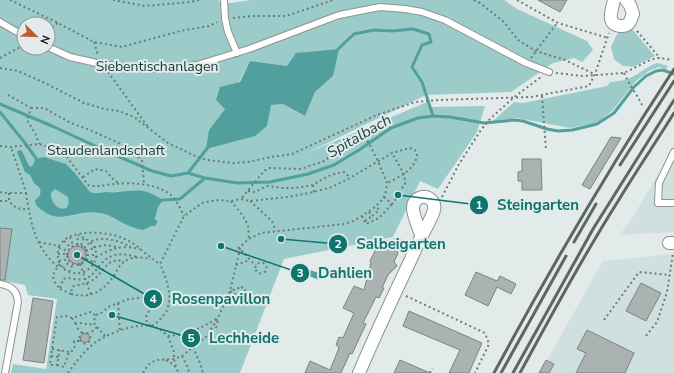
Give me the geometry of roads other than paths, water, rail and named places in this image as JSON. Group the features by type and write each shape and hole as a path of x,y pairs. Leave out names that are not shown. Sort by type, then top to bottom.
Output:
{"street":[{"path":"614,0 611,18 613,22 622,27 629,23 633,14 630,5 626,0"},
{"path":"359,373 434,212 433,202 428,197 420,197 415,201 413,208 422,237"}],"lane":[{"path":"224,0 225,19 228,32 237,53"},
{"path":"56,51 70,57 101,64 133,68 166,69 197,65 237,53 339,15 380,7 422,12 445,20 526,63 549,72"},
{"path":"0,22 16,31"},
{"path":"674,152 659,183 658,203 674,203"},
{"path":"0,284 5,284 13,289 16,292 18,302 5,373"}],"waterway":[{"path":"336,51 354,34 374,30 392,31 413,29 429,34 431,42 422,45 412,67 422,82 433,116"},
{"name":"Spitalbach","path":"0,104 152,171 171,176 188,173 205,178 237,183 270,182 308,174 334,165 391,128 418,118 433,116 450,117 484,123 514,120 523,121 558,131 572,130 597,124 614,113 634,87 646,76 656,71 663,70 674,74"},
{"path":"0,112 38,161"},
{"path":"188,173 209,146"},
{"path":"160,201 180,199 205,178"}],"railway":[{"path":"494,373 581,219 626,144 674,69"},
{"path":"620,165 674,81"},
{"path":"513,373 593,229 674,100"},
{"path":"520,373 594,241 626,187 674,113"},
{"path":"574,242 596,204"},
{"path":"501,373 566,256"}],"place":[{"name":"Steingarten","path":"398,195"},
{"name":"Salbeigarten","path":"281,239"},
{"name":"Dahlien","path":"221,246"},
{"name":"Rosenpavillon","path":"77,255"},
{"name":"Lechheide","path":"112,315"}],"park label":[{"name":"Siebentischanlagen","path":"157,66"},
{"name":"Staudenlandschaft","path":"106,150"}]}
